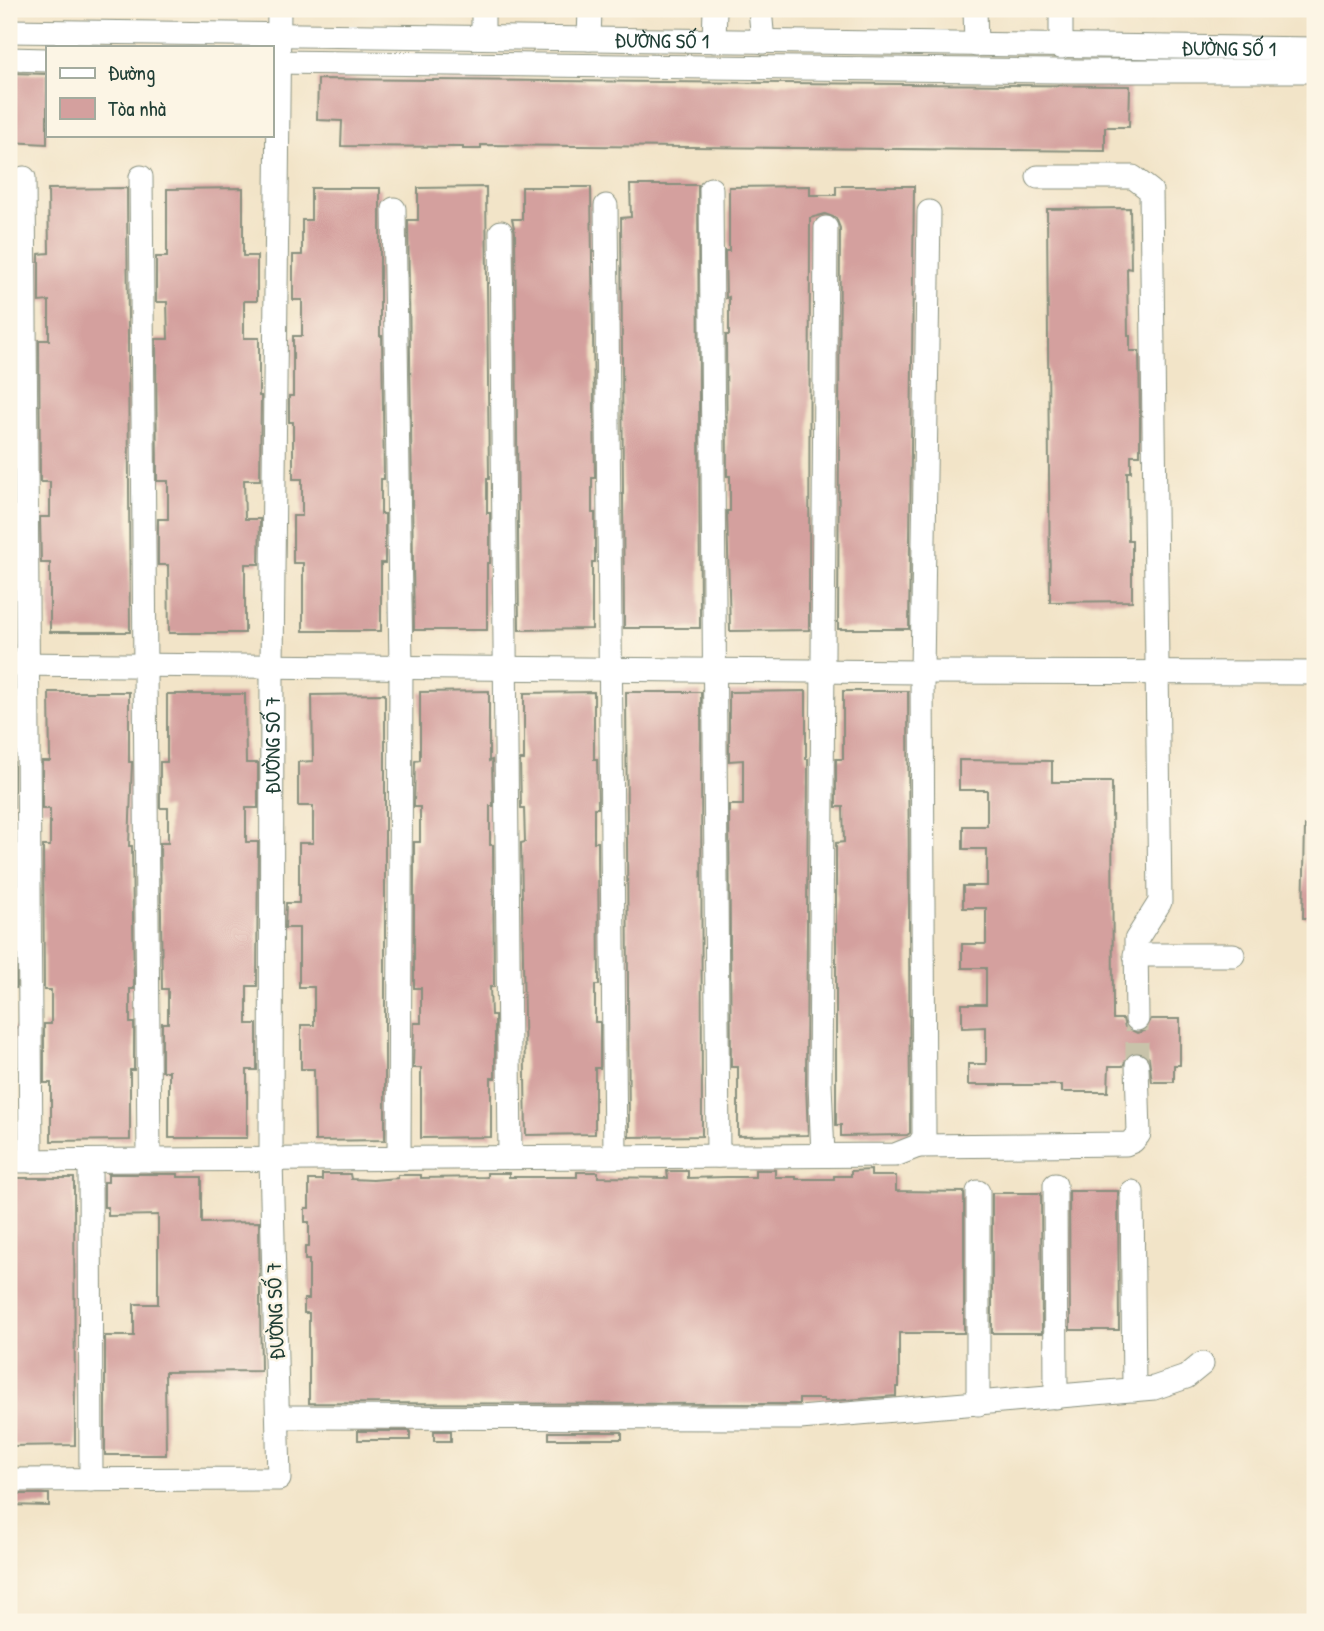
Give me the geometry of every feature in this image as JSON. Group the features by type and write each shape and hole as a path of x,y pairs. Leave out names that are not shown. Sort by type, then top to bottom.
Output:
{"lane":[{"name":"ĐƯỜNG SỐ 7","path":"91,1480 279,1479 271,1159 276,62 279,9"},
{"path":"483,37 484,9"},
{"path":"589,39 590,9"},
{"path":"714,41 715,9"},
{"path":"761,9 763,42"},
{"path":"975,9 976,45"},
{"path":"1061,9 1061,47"},
{"name":"ĐƯỜNG SỐ 1","path":"9,31 1315,49"},
{"path":"9,59 45,60 43,31"},
{"name":"ĐƯỜNG SỐ 1","path":"276,62 1045,71 1315,71"},
{"path":"141,177 149,1160"},
{"path":"1038,177 1133,177 1151,191 1160,902 1136,940 1137,1019"},
{"path":"24,178 18,664 20,1161 895,1154 918,1146 1126,1144 1139,1134 1137,1065"},
{"path":"711,188 718,1156"},
{"path":"607,206 615,1156"},
{"path":"394,209 401,666 399,1158"},
{"path":"918,1146 924,1137 922,672 929,212"},
{"path":"823,1154 820,1084 827,228"},
{"path":"501,232 510,1157"},
{"path":"18,664 1315,673"},
{"path":"1135,955 1233,955"},
{"path":"9,1480 91,1480 90,1160"},
{"path":"1055,1185 1056,1397"},
{"path":"978,1192 978,1404"},
{"path":"1132,1192 1134,1390"},
{"path":"278,1417 800,1418 1154,1388 1186,1377 1202,1364"}],"building":[{"path":"9,73 46,74 47,144 9,142"},
{"path":"318,79 1130,86 1129,127 1105,127 1105,151 481,145 481,149 463,149 341,146 342,121 317,120"},
{"path":"630,185 698,185 700,628 624,628 621,218 631,217"},
{"path":"810,186 810,195 836,195 836,186 914,186 909,629 838,629 840,228 836,218 825,214 810,218 809,630 730,631 726,335 729,335 729,297 726,298 725,251 729,251 729,187"},
{"path":"486,187 489,479 487,513 490,513 487,630 414,630 408,220 418,220 418,188"},
{"path":"522,187 591,187 595,478 592,478 595,562 592,562 592,629 519,630 515,232 512,219 522,219"},
{"path":"127,188 130,632 50,632 50,563 41,563 40,517 50,517 50,482 40,482 39,340 49,340 49,301 39,302 39,254 49,253 48,189"},
{"path":"243,188 243,256 257,256 257,301 244,301 244,338 259,338 261,396 260,480 244,480 245,519 260,519 259,564 245,564 245,633 169,633 168,565 158,565 158,519 168,519 168,481 157,481 156,339 168,339 167,302 156,302 156,257 167,257 167,189"},
{"path":"311,188 380,188 384,479 381,479 381,514 385,514 385,563 381,563 381,631 303,631 303,563 293,563 293,516 302,516 302,479 293,479 293,422 289,422 289,396 293,396 293,336 302,336 302,300 293,300 293,255 302,255 302,220 311,220"},
{"path":"1130,208 1128,336 1130,351 1139,351 1140,417 1140,455 1131,455 1131,472 1127,472 1128,540 1132,540 1132,601 1050,602 1047,209"},
{"path":"11,341 12,480 9,480"},
{"path":"9,517 12,517 13,577 9,577"},
{"path":"489,691 494,987 490,987 491,1015 495,1015 491,1137 421,1138 421,1068 413,1068 414,1023 421,1023 421,988 414,988 414,842 420,842 420,807 414,807 415,761 420,760 420,692"},
{"path":"806,691 808,1135 738,1136 738,1067 731,1067 729,805 743,805 743,760 729,761 729,692"},
{"path":"843,691 908,691 910,1133 907,1135 841,1136 841,1125 836,1125 836,843 844,842 843,807 836,807 836,759 843,759"},
{"path":"49,692 129,692 129,762 132,762 129,846 132,846 134,989 130,989 130,1023 134,1023 134,1070 130,1070 130,1140 51,1141 51,1083 44,1083 44,1024 51,1024 51,990 44,990 43,846 50,846 50,809 42,809 42,761 50,761"},
{"path":"594,692 594,759 597,759 598,808 594,808 594,842 598,842 599,985 595,985 595,1022 600,1022 600,1068 595,1068 595,1134 526,1135 521,843 525,842 520,760 524,760 524,693"},
{"path":"626,692 701,692 702,1136 629,1137"},
{"path":"167,694 245,694 246,763 258,763 258,808 246,808 246,842 258,842 257,986 247,986 247,1024 257,1024 257,1070 247,1070 247,1138 169,1138 169,1071 162,1071 162,1023 168,1023 168,989 162,989 160,843 168,843 168,808 160,808 160,762 167,762"},
{"path":"385,694 385,1140 315,1141 314,1069 301,1069 301,1025 314,1025 314,987 299,987 299,928 285,928 286,903 299,903 299,843 313,843 313,806 298,806 298,762 313,761 312,695"},
{"path":"959,760 1052,761 1052,782 1112,782 1113,1019 1123,1019 1125,1027 1137,1033 1145,1031 1151,1019 1180,1019 1180,1065 1174,1065 1174,1082 1152,1082 1149,1058 1137,1051 1129,1054 1123,1066 1109,1066 1108,1092 1062,1092 1062,1085 968,1085 968,1064 986,1064 986,1027 962,1028 962,1004 986,1004 986,968 962,968 962,944 986,944 986,908 963,908 963,886 987,886 987,849 963,849 963,826 987,826 987,790 959,790"},
{"path":"9,762 14,762 14,808 9,808"},
{"path":"1305,826 1315,826 1315,918 1303,918"},
{"path":"15,847 16,988 9,988 9,848"},
{"path":"9,1027 16,1027 16,1070 9,1070"},
{"path":"755,1170 775,1170 775,1177 834,1179 834,1176 851,1176 851,1171 871,1170 871,1176 896,1176 896,1191 964,1192 964,1333 899,1333 899,1387 896,1387 896,1396 833,1401 799,1399 799,1404 309,1403 309,1313 304,1313 304,1299 309,1299 309,1260 305,1260 305,1247 309,1247 309,1222 305,1222 305,1208 309,1208 309,1180 322,1180 322,1174 350,1174 351,1179 373,1180 398,1178 398,1175 421,1175 421,1178 487,1177 487,1173 509,1173 509,1177 577,1177 577,1172 598,1172 598,1177 668,1178 667,1171 688,1171 688,1178 755,1177"},
{"path":"108,1174 178,1174 178,1177 202,1177 202,1223 259,1222 261,1371 165,1372 166,1455 105,1455 105,1336 134,1336 134,1304 158,1304 158,1215 108,1216 108,1207 104,1207 104,1182 108,1182"},
{"path":"9,1178 74,1178 75,1445 9,1446"},
{"path":"1069,1191 1118,1191 1119,1330 1070,1330"},
{"path":"992,1193 1041,1193 1042,1333 992,1333"},
{"path":"358,1431 410,1431 410,1440 358,1440"},
{"path":"434,1431 451,1431 451,1441 434,1441"},
{"path":"549,1432 622,1432 622,1439 549,1439"},
{"path":"9,1494 49,1494 49,1506 9,1505"}],"tunnel":[{"path":"1137,1019 1137,1065"}]}
